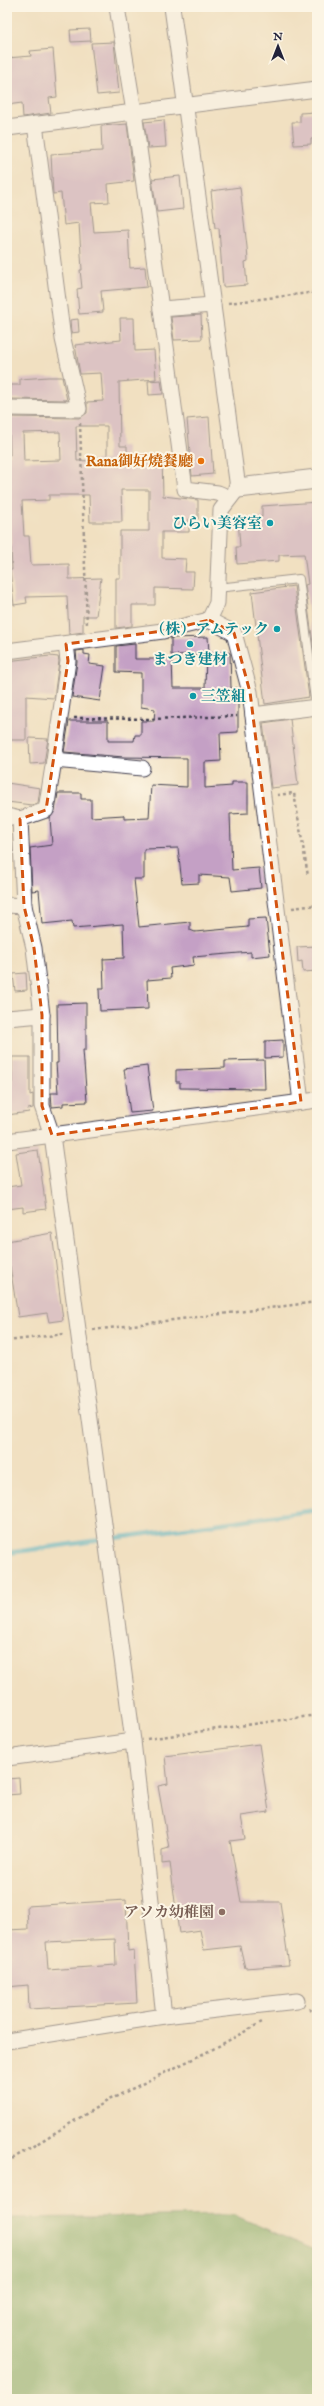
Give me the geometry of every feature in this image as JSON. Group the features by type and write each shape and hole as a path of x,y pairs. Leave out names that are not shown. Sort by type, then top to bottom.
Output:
{"street":[{"path":"117,7 134,112 185,489 218,493 234,493 317,479"},
{"path":"172,7 187,106 213,305 234,493 220,510 216,603 209,620"},
{"path":"7,128 317,90"},
{"path":"7,408 79,409 63,340 35,124"},
{"path":"161,309 213,305"},
{"path":"7,651 163,631 209,620 234,633 250,692 301,1102"},
{"path":"66,644 68,661 46,810 14,818 24,906 34,948 42,1015 42,1106 52,1135 77,1332 134,1741 164,2016"},
{"path":"253,715 316,707"},
{"path":"54,760 142,768"},
{"path":"7,905 24,906"},
{"path":"7,1018 42,1015"},
{"path":"7,1141 317,1100"},
{"path":"7,1758 134,1741"},
{"path":"7,2041 164,2016 297,2001"}],"lane":[{"path":"217,588 299,579 316,707"}],"path":[{"path":"213,305 317,292"},
{"path":"79,409 88,640"},
{"path":"60,718 189,719 253,715"},
{"path":"263,797 294,792 308,876"},
{"path":"278,910 317,905"},
{"path":"7,1342 317,1302"},
{"path":"134,1741 317,1715"},
{"path":"7,2162 107,2101 215,2048 263,2021"}],"highlighted area":[{"path":"209,620 234,633 250,692 301,1102 52,1135 42,1106 42,1015 34,948 24,906 20,819 46,810 68,661 66,644 163,631"}],"green space":[{"path":"234,2215 317,2251 317,2399 7,2399 7,2218"}],"building":[{"path":"90,29 91,41 71,42 70,30"},
{"path":"114,42 119,93 97,95 91,43"},
{"path":"53,49 57,97 49,98 51,113 23,117 22,103 7,105 7,58 31,56 30,51"},
{"path":"316,112 317,138 311,139 311,144 294,145 292,122 300,122 300,113"},
{"path":"164,120 166,147 148,148 144,122"},
{"path":"127,124 134,181 108,184 109,202 91,203 94,232 128,230 130,268 145,267 147,287 101,291 103,312 79,314 77,289 82,288 80,270 82,270 79,223 64,225 61,193 53,194 51,154 102,151 101,126"},
{"path":"180,176 183,209 157,212 152,179"},
{"path":"240,187 248,261 245,262 247,285 223,287 219,228 215,228 211,191"},
{"path":"201,315 202,339 174,340 171,317"},
{"path":"120,318 134,318 135,351 154,350 156,379 119,382 120,446 127,446 127,457 162,456 163,496 198,500 198,519 189,519 189,532 162,532 162,558 186,559 185,572 194,572 193,589 155,588 155,605 132,605 132,626 116,628 116,578 120,578 120,531 149,531 149,490 121,490 122,522 90,522 89,495 49,495 49,500 22,501 24,536 29,536 31,565 69,564 69,579 101,578 96,616 83,616 83,632 69,634 67,596 26,597 27,603 14,605 10,570 12,570 10,524 7,524 7,455 10,455 9,417 79,418 87,413 87,402 103,401 101,373 80,374 75,345 121,340","holes":["76,426 107,426 107,460 77,461","60,432 61,460 24,461 23,433"]},
{"path":"78,319 79,332 71,333 70,320"},
{"path":"62,377 67,400 10,399 10,385 20,385 20,379"},
{"path":"161,380 163,394 149,395 148,381"},
{"path":"209,417 213,474 192,476 187,419"},
{"path":"317,502 317,673 305,585 308,584 304,554 279,555 279,561 237,564 236,547 240,547 238,518 262,517 262,506"},
{"name":"（株）アムテック","path":"294,586 309,697 265,704 252,592"},
{"path":"208,637 209,653 230,653 231,688 238,688 238,732 220,733 221,761 205,762 205,788 232,786 232,782 248,782 248,813 230,814 232,870 259,868 261,888 232,891 230,877 199,875 199,883 182,884 178,848 144,849 144,879 134,879 139,927 190,922 190,930 195,932 248,927 248,919 266,918 270,955 251,957 251,952 193,957 194,965 170,968 171,978 147,980 148,1009 100,1011 99,989 104,989 103,959 124,958 123,924 73,928 72,921 42,924 39,890 32,891 30,848 52,845 50,818 55,811 58,793 81,793 81,799 91,799 91,817 124,815 124,819 149,818 151,785 187,787 187,758 124,757 64,752 69,721 108,721 108,741 134,741 135,735 141,735 141,721 154,721 155,709 141,707 141,673 116,672 116,646 135,644 135,659 172,659 173,688 205,688 206,654 171,655 171,638"},
{"path":"84,650 84,654 90,655 89,664 105,666 100,701 72,697 77,662 76,651"},
{"path":"50,656 58,657 59,661 54,698 26,696 26,740 7,740 7,661"},
{"path":"290,719 298,785 271,788 263,723"},
{"path":"29,738 48,739 44,763 30,764"},
{"path":"7,783 40,788 38,803 32,805 7,802"},
{"path":"317,946 317,971 303,972 302,961 298,962 297,947"},
{"path":"26,973 27,990 15,991 13,974"},
{"path":"86,1003 86,1050 83,1050 87,1102 63,1103 63,1106 52,1107 51,1093 58,1093 56,1063 58,1063 57,1004"},
{"path":"283,1040 283,1057 265,1058 265,1041"},
{"path":"12,1057 30,1057 30,1095 33,1094 33,1108 28,1109 29,1112 7,1115 7,1084 12,1083"},
{"path":"264,1060 265,1089 180,1088 180,1082 176,1082 176,1070 225,1068 225,1061"},
{"path":"147,1066 153,1111 130,1113 124,1069"},
{"path":"38,1150 46,1209 23,1212 23,1207 7,1209 7,1187 21,1185 16,1153"},
{"path":"52,1233 63,1320 49,1322 47,1313 18,1317 10,1266 7,1267 7,1241"},
{"path":"259,1744 269,1812 241,1816 245,1839 230,1841 241,1902 280,1902 289,1965 245,1968 240,1946 204,1950 200,1930 179,1933 170,1863 162,1864 162,1850 169,1848 158,1786 168,1784 165,1756"},
{"path":"19,1778 20,1794 7,1795 7,1779"},
{"path":"126,1900 128,1951 134,1950 137,2003 29,2009 28,1985 7,1987 7,1930 28,1929 27,1906","holes":["115,1939 116,1965 48,1970 46,1942"]}],"waterway":[{"path":"7,1553 317,1510"}],"place":[{"name":"Rana御好燒餐廳","path":"201,461"},
{"name":"ひらい美容室","path":"270,523"},
{"name":"（株）アムテック","path":"277,629"},
{"name":"まつき建材","path":"190,644"},
{"name":"三笠組","path":"193,696"},
{"name":"アソカ幼稚園","path":"222,1912"}]}
